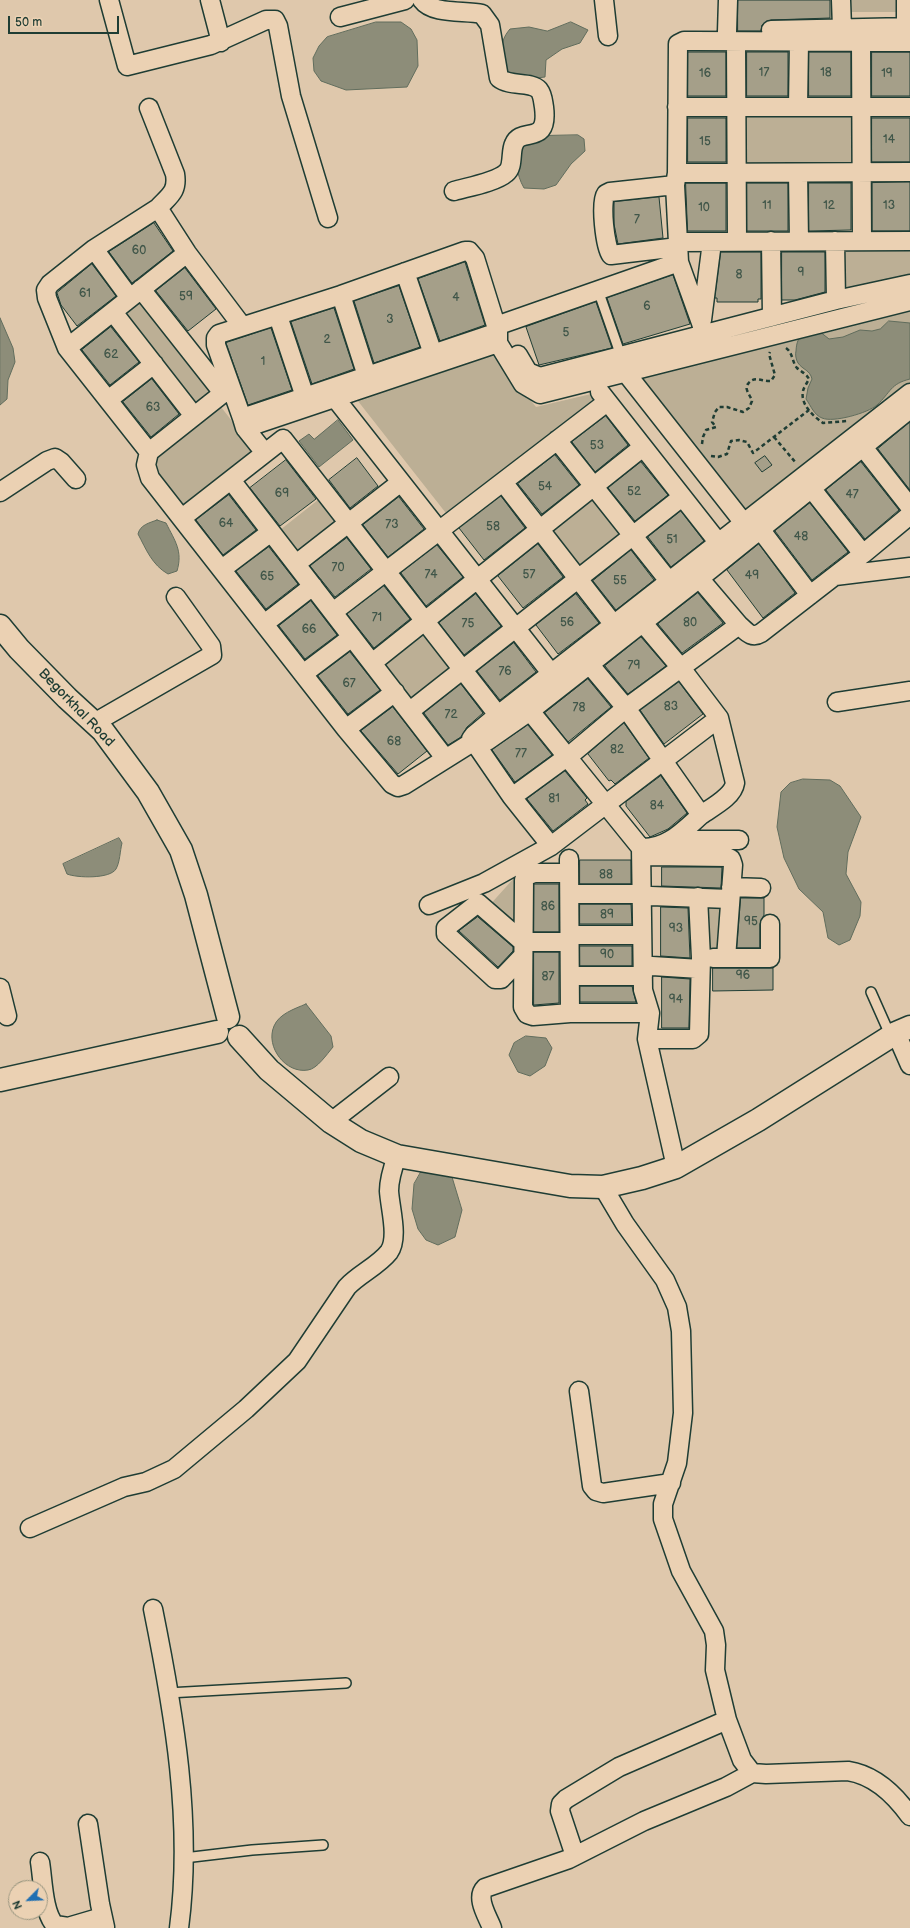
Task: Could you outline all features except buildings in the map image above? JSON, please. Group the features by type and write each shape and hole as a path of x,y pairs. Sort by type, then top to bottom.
{"street":[{"path":"109,0 127,66 221,42 266,20 275,20 278,26 291,96 328,218"},
{"path":"210,0 221,42"},
{"path":"340,17 405,0"},
{"path":"422,0 426,5 434,8 482,14 490,25 499,78 505,83 538,89 542,96 545,112 544,126 541,130 518,139 514,143 510,169 506,174 499,178 454,191"},
{"path":"604,0 608,36"},
{"path":"728,0 736,107 737,241"},
{"path":"840,0 842,28"},
{"path":"906,0 909,32"},
{"path":"710,352 678,250 676,179 677,48 681,42 842,28 909,32"},
{"path":"731,37 799,42 861,42 909,32"},
{"path":"798,107 799,42"},
{"path":"861,42 862,241"},
{"path":"677,107 910,107"},
{"path":"149,108 175,174 175,190 158,208 94,249 50,284 46,290 47,298 67,348 149,452"},
{"path":"910,172 737,173 676,179 610,192 606,194 603,202 607,248 611,255 678,250 712,242 910,241"},
{"path":"798,173 799,241"},
{"path":"158,208 187,253 242,326"},
{"path":"771,241 772,317"},
{"path":"835,241 836,300"},
{"path":"703,329 712,242"},
{"path":"94,249 227,390"},
{"path":"244,423 337,392 497,334 598,290 678,250"},
{"path":"265,453 244,423 227,390 216,344 216,338 223,332 341,295 465,251 469,251 475,258 497,334 523,384 540,394 591,382 623,364 703,329 772,317 836,300 910,284"},
{"path":"67,348 187,253"},
{"path":"405,272 433,354"},
{"path":"341,295 367,376"},
{"path":"244,423 305,397 337,392 367,376 497,334 509,340 528,372 540,377 710,352 910,301"},
{"path":"113,312 194,416"},
{"path":"278,316 305,397"},
{"path":"108,400 154,364"},
{"path":"623,364 752,529 810,595"},
{"path":"591,382 723,549"},
{"path":"227,390 149,452 146,465 150,478 346,729 392,784 398,787 404,786 445,758 474,744 487,741 530,701 560,676 723,549 752,529 910,393"},
{"path":"337,392 401,482 444,527"},
{"path":"337,392 560,676"},
{"path":"333,612 607,402"},
{"path":"808,481 863,447 910,409"},
{"path":"182,518 283,439 498,715"},
{"path":"557,440 673,588"},
{"path":"372,663 643,447"},
{"path":"863,447 910,507"},
{"path":"0,492 47,461 55,458 62,462 76,479"},
{"path":"231,480 445,758"},
{"path":"808,481 864,554"},
{"path":"296,564 401,482"},
{"path":"503,482 619,631"},
{"path":"410,711 682,497"},
{"path":"699,578 739,625 749,634 758,635 864,554 910,515"},
{"path":"222,570 270,532"},
{"path":"560,676 590,664 619,631 643,623 673,588 699,578 723,549"},
{"path":"835,576 910,567"},
{"path":"264,624 313,586"},
{"path":"94,723 212,655 212,646 176,597"},
{"path":"643,623 681,668 719,718 735,783 734,788 727,797 701,815 674,840 647,851"},
{"path":"512,798 571,754 626,708 739,625"},
{"name":"Begorkhal Road","path":"0,626 30,660 103,731 148,792 181,850 196,895 223,1024"},
{"path":"303,674 352,637"},
{"path":"590,664 626,708 701,815"},
{"path":"837,702 910,691"},
{"path":"346,729 395,692"},
{"path":"530,701 498,715 471,739 512,798 551,846"},
{"path":"530,701 647,851 647,971"},
{"path":"429,906 484,883 551,846 610,803 719,718"},
{"path":"674,840 739,840"},
{"path":"647,851 727,857 733,862 726,958"},
{"path":"570,1013 569,866 534,873 526,876 524,880 523,1007 525,1011 533,1016 648,1008"},
{"path":"570,894 698,897 761,888"},
{"path":"646,895 642,935 647,971 652,989 648,1008 647,1039 676,1167"},
{"path":"647,1039 693,1039 698,1036 700,963 698,897"},
{"path":"570,976 647,971 726,958 770,958 770,924"},
{"path":"523,949 570,938 642,935"},
{"path":"0,988 6,1016"},
{"path":"0,1080 223,1024 235,1018 241,1024 242,1032 239,1037 269,1070 343,1132 397,1156 570,1186 603,1186 642,1178 676,1167 758,1120 899,1032 910,1065"},
{"path":"331,1122 389,1077"},
{"path":"30,1528 124,1487 146,1482 174,1469 246,1409 297,1361 347,1287 354,1279 382,1259 390,1250 393,1241 389,1190 391,1174 397,1156"},
{"path":"603,1186 626,1224 665,1280 676,1307 681,1331 683,1413 681,1441 671,1483 663,1504 663,1519 681,1571 714,1631 716,1645 715,1670 728,1720 742,1760 752,1773"},
{"path":"579,1391 592,1486 596,1491 603,1493 671,1483"},
{"path":"153,1609 168,1693 182,1809 184,1858 182,1904 179,1928"},
{"path":"575,1856 560,1811 561,1804 566,1799 619,1767 728,1720"},
{"path":"492,1928 481,1898 481,1892 485,1888 536,1872 575,1856 644,1821 726,1787 752,1773 766,1774 848,1771 860,1773 874,1779 904,1808 910,1816"},
{"path":"40,1862 50,1920 55,1926 68,1927 104,1922 88,1824"}],"lane":[{"path":"598,290 623,364"},
{"path":"871,992 899,1032"},
{"path":"168,1693 346,1683"},
{"path":"184,1858 323,1845"}],"path":[{"path":"705,449 702,444 703,437 706,430 716,427 712,422 715,412 719,407 727,407 743,412 749,408 752,401 746,389 751,380 759,379 766,382 771,381 775,375 769,354 772,346"},
{"path":"783,346 790,351 798,368 808,376 809,379 803,390 803,394 809,410 823,422 839,422 853,419"},
{"path":"707,452 710,456 718,457 727,454 731,442 739,440 747,442 753,453 809,410"},
{"path":"774,437 808,481"}],"shaded area":[{"path":"841,0 903,0 903,12 842,12"},
{"path":"376,22 401,22 411,29 417,40 418,66 407,87 346,90 321,81 314,71 313,58 319,46 327,37"},
{"path":"571,22 588,30 580,43 562,49 546,60 545,77 528,79 503,71 502,44 510,29 529,27 547,31"},
{"path":"858,109 858,170 740,170 740,110"},
{"path":"578,135 584,139 585,151 571,164 556,185 544,189 524,188 519,178 517,168 517,146 532,136"},
{"path":"910,243 910,278 840,296 840,244"},
{"path":"141,293 219,393 195,412 117,312"},
{"path":"910,306 910,387 745,515 635,375"},
{"path":"0,318 13,348 15,362 8,380 7,399 0,405"},
{"path":"889,321 910,323 910,379 898,383 877,405 859,414 834,419 819,417 806,399 808,388 812,379 811,376 796,359 797,345 800,338 805,334 819,331 829,339 843,337 860,330 872,331 880,329"},
{"path":"493,352 536,407 591,394 596,401 449,517 354,396"},
{"path":"221,407 257,453 184,510 149,464"},
{"path":"338,420 353,440 319,467 299,441 309,434 314,439"},
{"path":"593,491 627,535 579,573 545,530"},
{"path":"323,496 344,523 296,561 275,534"},
{"path":"157,520 166,523 179,552 179,564 177,571 168,574 154,561 138,534 143,526"},
{"path":"425,625 459,669 411,707 376,663"},
{"path":"803,779 830,780 840,786 861,817 848,852 846,874 861,902 860,916 850,940 839,945 828,938 823,912 799,889 784,858 777,827 781,792 790,783"},
{"path":"119,838 122,843 119,860 116,869 113,872 107,875 93,877 67,874 63,864"},
{"path":"515,877 517,936 487,908"},
{"path":"697,895 724,896 724,956 696,955"},
{"path":"306,1004 331,1036 333,1047 315,1067 308,1070 300,1070 292,1068 279,1057 272,1042 272,1034 274,1026 279,1018 287,1012"},
{"path":"526,1036 546,1038 552,1048 545,1066 530,1076 518,1072 509,1055 514,1043"},
{"path":"421,1172 440,1172 452,1177 462,1210 455,1237 438,1245 426,1240 418,1229 412,1209 414,1184"}]}
